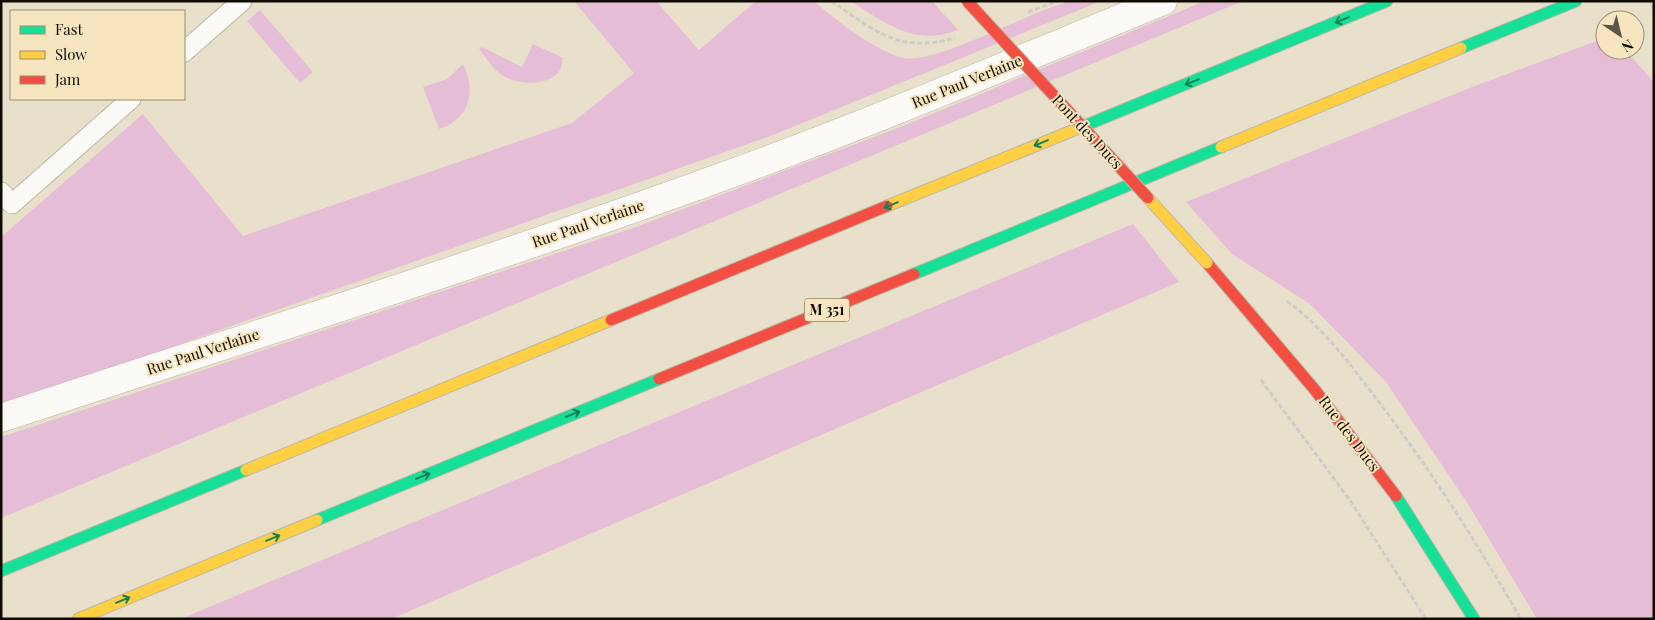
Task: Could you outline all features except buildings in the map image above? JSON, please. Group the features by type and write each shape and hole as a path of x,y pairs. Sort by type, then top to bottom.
{"main road":[{"name":"Pont des Ducs","path":"967,1 1207,263"},
{"path":"1,570 1387,1"},
{"name":"M 351","path":"78,619 1576,1"},
{"name":"Rue des Ducs","path":"1207,263 1331,409 1365,454 1413,521 1474,619"}],"street":[{"name":"Rue Paul Verlaine","path":"1,418 608,218 874,119 1163,1"}],"lane":[{"path":"185,51 242,1"},
{"path":"1,192 12,204 130,100"}],"path":[{"path":"831,1 893,40 920,43 962,36"},
{"path":"1028,12 1058,1"},
{"path":"1257,374 1349,499 1426,619"}],"shaded area":[{"path":"574,1 656,1 699,50 756,1 814,1 844,25 881,49 903,58 918,58 985,36 1054,6 1071,1 1101,1 773,135 67,384 1,404 1,237 143,114 243,236 572,123 634,73"},
{"path":"850,1 932,1 958,30 942,35 914,34 888,24"},
{"path":"1205,1 1243,1 1,518 1,437 636,227 903,126"},
{"path":"260,10 313,72 300,83 247,21"},
{"path":"1595,42 1595,60 1634,60 1654,82 1654,619 1537,619 1468,504 1386,382 1310,304 1232,254 1186,202 1472,87"},
{"path":"533,44 563,58 560,70 550,79 526,83 511,80 497,72 479,49 482,47 522,67"},
{"path":"463,64 469,84 468,103 457,119 439,129 423,87 447,79"},
{"path":"1133,224 1179,282 391,619 180,619"}],"railway":[{"path":"1652,1 1654,6"}],"traffic: fast":[{"path":"1084,126 1387,1"},
{"path":"1461,48 1576,1"},
{"path":"914,274 1221,147"},
{"path":"317,520 659,379"},
{"path":"1,571 246,470"},
{"path":"1396,496 1474,619"}],"traffic: slow":[{"path":"1221,147 1461,48"},
{"path":"887,206 1084,126"},
{"path":"1148,198 1207,263"},
{"path":"246,470 611,320"},
{"path":"78,619 317,520"}],"traffic: jam":[{"path":"967,1 1148,198"},
{"path":"611,320 887,206"},
{"path":"1207,263 1315,390 1396,496"},
{"path":"659,379 914,274"}]}
